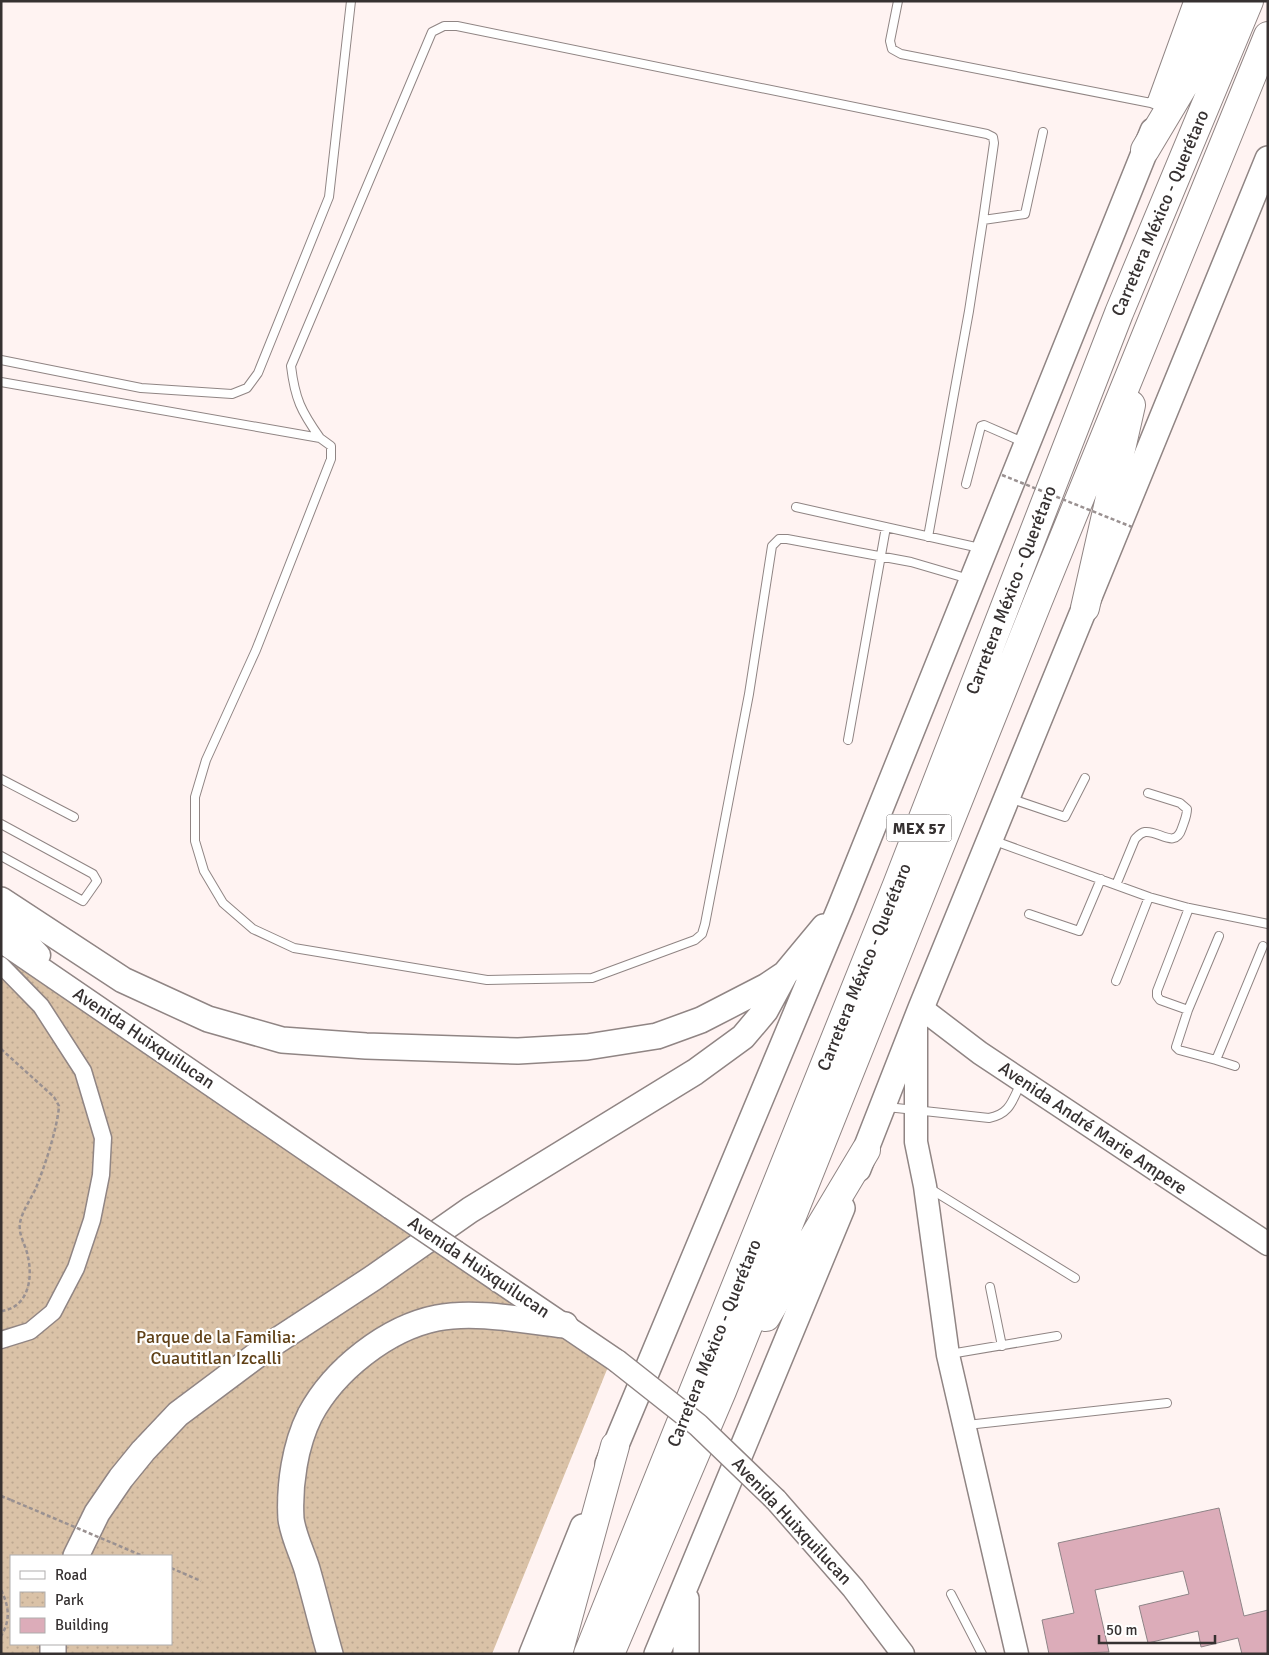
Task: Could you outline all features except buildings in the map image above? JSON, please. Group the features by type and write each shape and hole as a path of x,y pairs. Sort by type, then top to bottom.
{"highway":[{"path":"1145,150 1234,1"},
{"name":"Carretera México - Querétaro","path":"588,1654 894,894 1119,313 1249,1"},
{"name":"Carretera México - Querétaro","path":"610,1654 722,1391 1150,322 1268,36"},
{"path":"1085,608 1150,322"},
{"path":"722,1391 866,1150"},
{"path":"558,1654 615,1446"}],"main road":[{"path":"532,1654 615,1446 841,906 1028,444 1145,150 1157,106 1205,1"},
{"path":"657,1654 866,1150 919,1014 1268,159"},
{"path":"1,900 123,980 208,1020 282,1040 366,1046 518,1051 587,1047 657,1036 701,1020 767,986 785,974"},
{"path":"76,1555 97,1513 121,1478 143,1451 178,1414 269,1346 373,1278 470,1210 695,1072 743,1037 765,1012 785,974 841,906"},
{"path":"1,915 66,985"},
{"name":"Avenida Huixquilucan","path":"1,941 617,1361 698,1425 776,1500 853,1588 903,1654"},
{"path":"919,1014 916,1142 925,1186 948,1355 1018,1654"},
{"name":"Avenida André Marie Ampere","path":"919,1014 1268,1244"},
{"path":"330,1654 292,1520 292,1475 310,1415 330,1387 353,1362 381,1342 408,1328 436,1318 464,1315 565,1325"},
{"path":"686,1582 686,1654"}],"street":[{"path":"1,965 41,1006 83,1071 102,1138 101,1175 92,1220 76,1268 52,1312 30,1331 1,1340"}],"lane":[{"path":"1,360 141,388 232,394 248,388 258,373 329,197 351,1"},
{"path":"898,1 890,41 892,49 901,54 1157,106 1188,1"},
{"path":"928,537 969,311 994,136 457,26 444,26 432,32 291,366 293,385 300,410 320,438 331,446 331,459 256,650 206,760 196,797 195,841 204,871 223,903 253,929 294,948 487,980 583,978 608,974 695,940 702,934 706,924 749,694 772,546 779,539 787,539 881,556 972,580"},
{"path":"982,220 1025,214 1043,132"},
{"path":"1,382 320,438"},
{"path":"966,484 978,430 981,426 984,425 1028,444"},
{"path":"796,507 985,549"},
{"path":"848,740 886,527"},
{"path":"1007,798 1065,817 1085,778"},
{"path":"1,779 74,817"},
{"path":"1116,885 1135,839 1140,834 1146,832 1169,839 1180,835 1187,809 1180,803 1148,793"},
{"path":"1,824 93,874 97,881 83,901 1,856"},
{"path":"990,839 1149,896 1189,908 1268,924"},
{"path":"1028,914 1079,931 1101,879"},
{"path":"1116,981 1149,896"},
{"path":"1188,1010 1160,1000 1157,996 1189,908"},
{"path":"1220,936 1188,1010 1176,1047 1179,1050 1235,1066"},
{"path":"1216,1060 1263,946"},
{"path":"883,1106 989,1118 1001,1116 1008,1109 1022,1081"},
{"path":"925,1186 1075,1278"},
{"path":"990,1287 1002,1346"},
{"path":"948,1355 1058,1336"},
{"path":"965,1425 1167,1402"},
{"path":"951,1594 982,1654"}],"path":[{"path":"1002,475 1132,527"},
{"path":"1,1048 54,1097 59,1106 57,1119 36,1186 20,1222 21,1236 29,1265 28,1290 13,1309 1,1311"},
{"path":"1,1496 141,1555"},
{"path":"172,1568 201,1581"},
{"path":"1,1590 8,1603 9,1615 7,1627 1,1636"}],"green space":[{"name":"Parque de la Familia: Cuautitlan Izcalli","path":"1,931 608,1367 492,1654 1,1654"}]}
